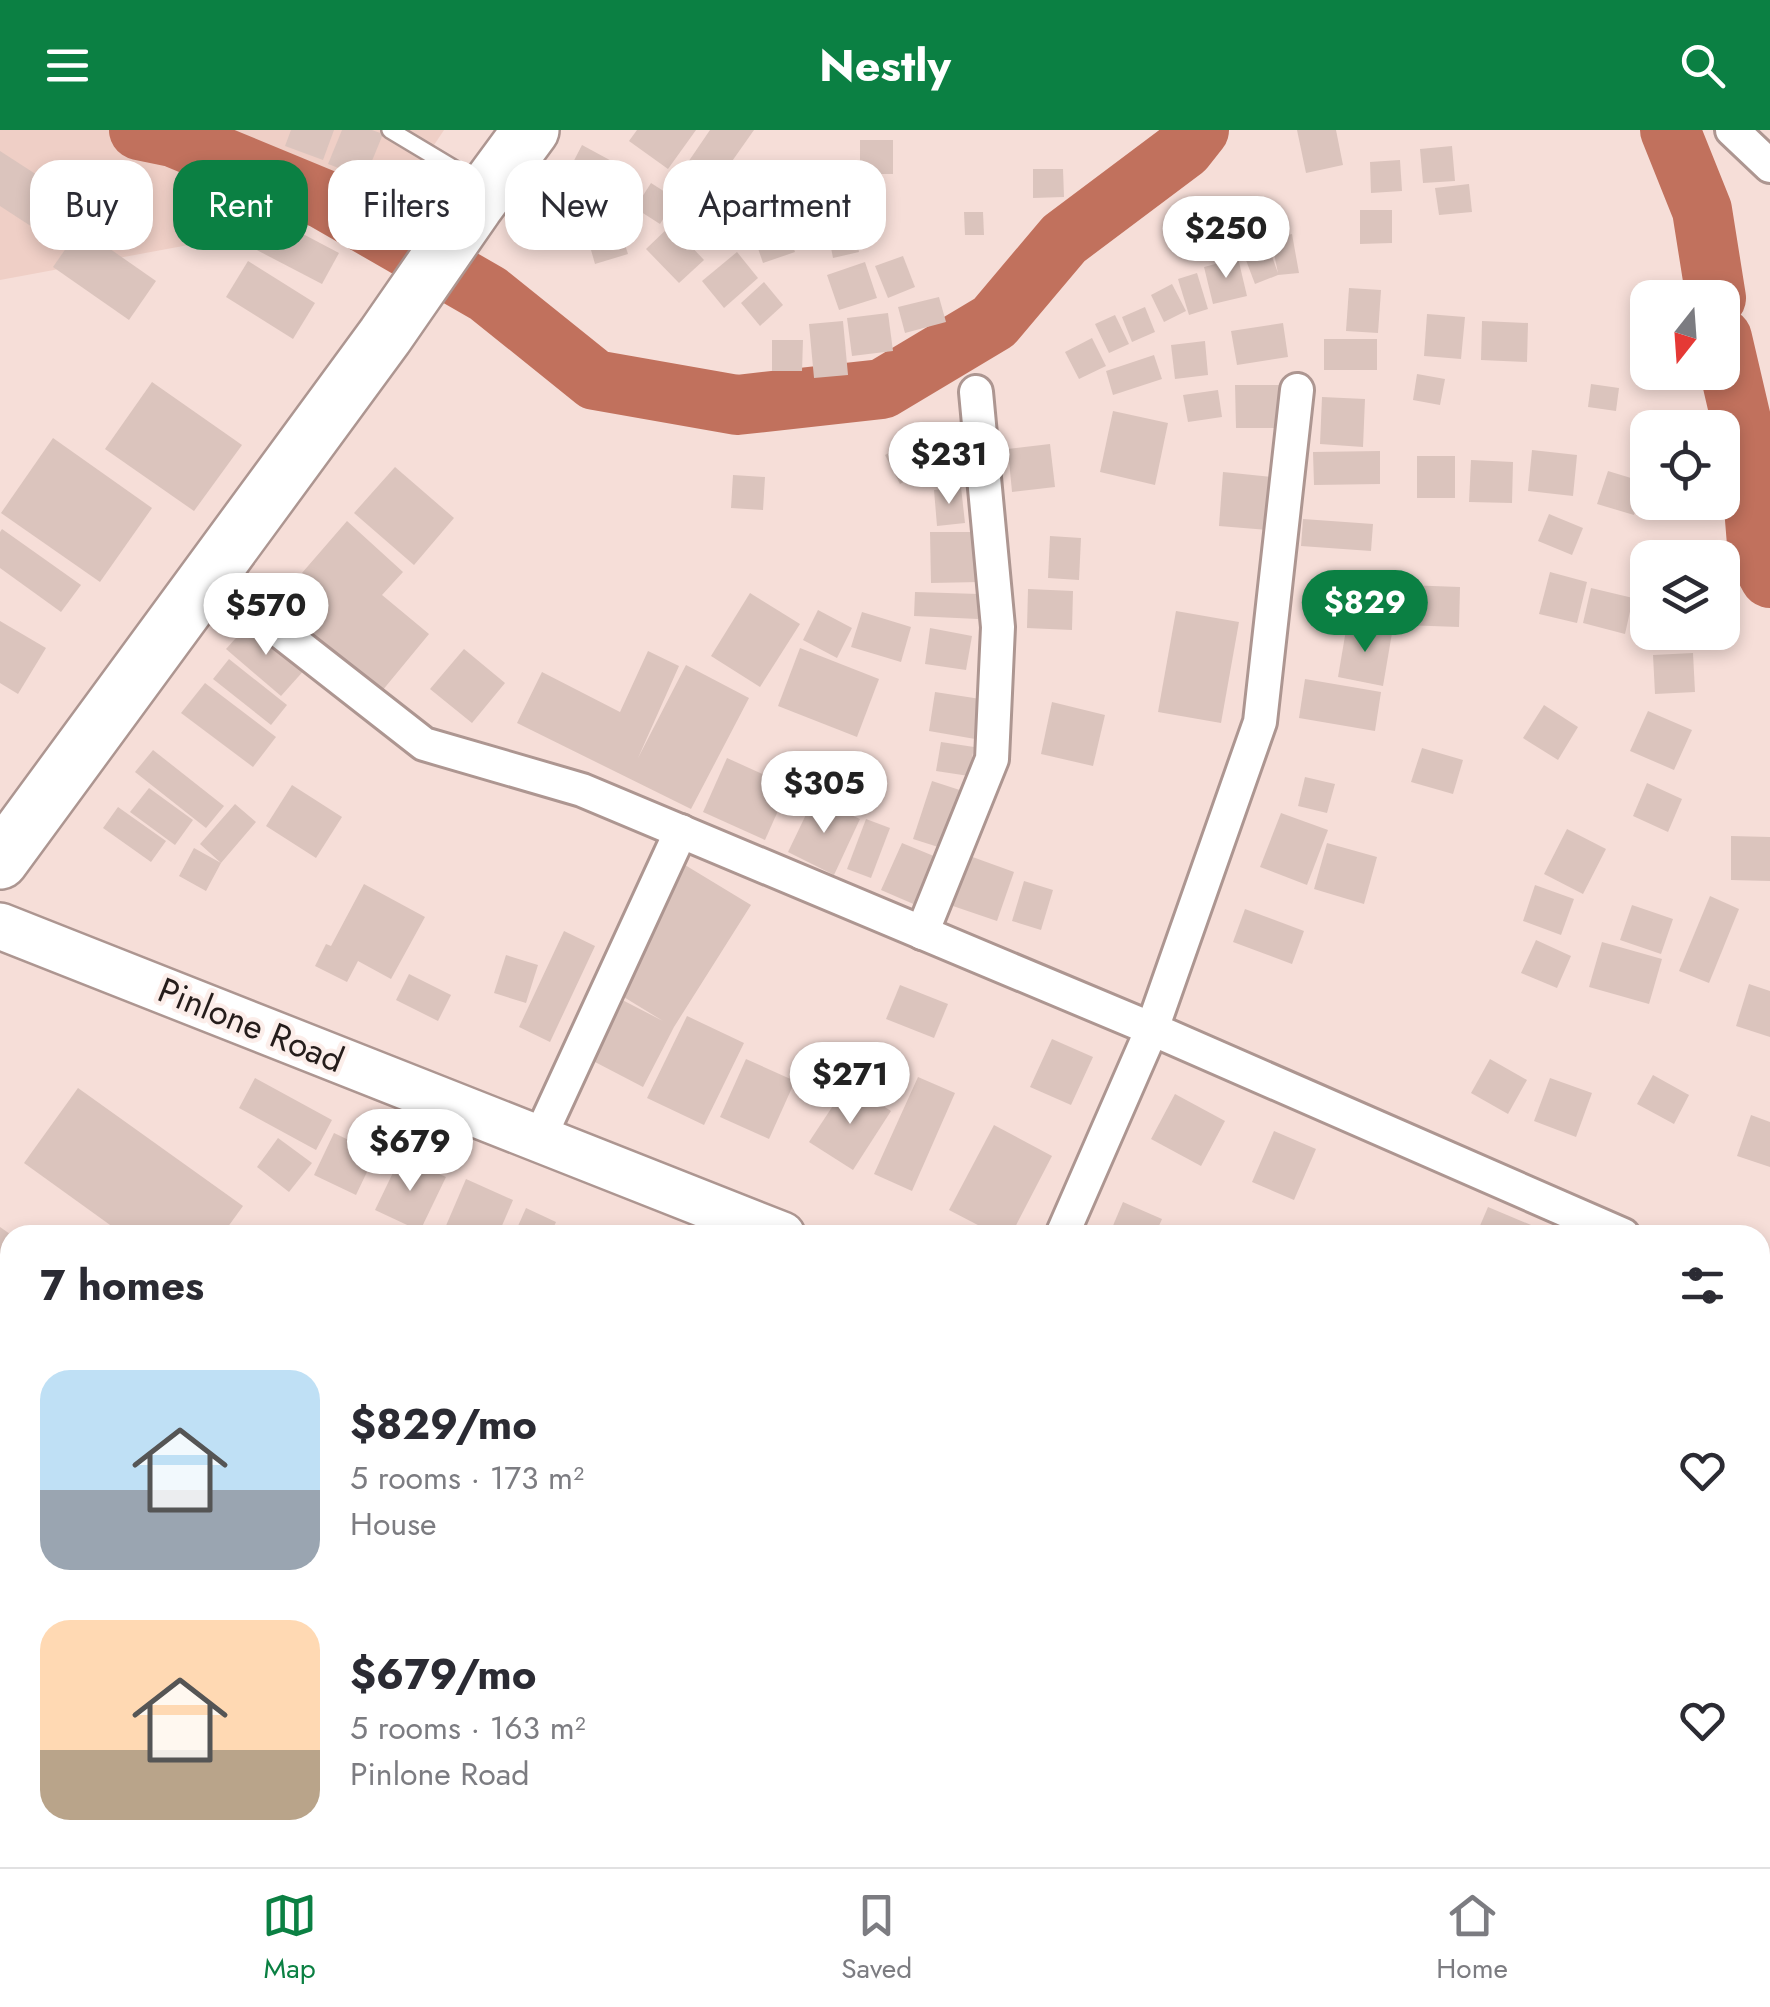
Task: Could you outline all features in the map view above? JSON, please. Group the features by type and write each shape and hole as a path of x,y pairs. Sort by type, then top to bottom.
{"highway":[{"path":"485,192 531,130"},
{"path":"0,860 444,250"}],"street":[{"path":"1732,130 1770,166"},
{"path":"1066,1225 1152,1029 1260,722 1297,390"},
{"path":"922,932 992,759 998,626 976,392"},
{"path":"208,575 424,744 582,790 1152,1029 1599,1225"},
{"path":"539,1139 681,831"},
{"name":"Pinlone Road","path":"0,926 757,1225"}],"lane":[{"path":"390,130 431,160"}],"shaded area":[{"path":"0,130 444,130 424,160 328,160 328,219 308,223 308,160 173,160 173,248 0,280"}],"building":[{"path":"291,130 334,130 323,160 285,146"},
{"path":"342,130 383,134 372,160 330,160"},
{"path":"637,130 696,130 674,160 663,160 663,165 629,141"},
{"path":"710,130 754,130 733,160 690,160"},
{"path":"1297,130 1336,130 1343,165 1306,173"},
{"path":"860,140 893,140 893,174 886,174 886,160 860,160"},
{"path":"582,145 610,160 574,160"},
{"path":"1452,146 1455,181 1423,183 1420,149"},
{"path":"0,151 30,170 30,226 0,206"},
{"path":"1400,160 1402,191 1371,193 1370,162"},
{"path":"1033,169 1063,169 1064,197 1033,198"},
{"path":"651,183 663,191 660,224 643,213 643,196"},
{"path":"1469,184 1472,212 1439,215 1435,188"},
{"path":"1360,210 1392,210 1392,243 1360,244"},
{"path":"964,212 983,212 984,235 965,235"},
{"path":"1258,218 1278,273 1271,239 1292,234 1299,273 1278,275 1255,284 1233,226"},
{"path":"663,233 663,250 695,250 704,260 679,283 646,249"},
{"path":"308,237 339,253 322,284 257,250 308,250"},
{"path":"65,250 112,250 156,281 129,320 53,267"},
{"path":"591,250 627,250 628,254 595,264"},
{"path":"759,250 794,250 795,252 763,263"},
{"path":"831,250 859,250 859,252 833,258"},
{"path":"737,252 758,278 724,308 702,281"},
{"path":"903,256 915,287 888,298 875,266"},
{"path":"1238,258 1247,296 1213,304 1204,267"},
{"path":"248,261 315,303 293,339 226,297"},
{"path":"865,262 877,298 839,310 827,275"},
{"path":"1197,273 1208,309 1189,315 1178,279"},
{"path":"764,282 783,305 760,326 741,303"},
{"path":"1172,284 1186,311 1164,322 1151,295"},
{"path":"1349,288 1381,290 1378,333 1346,331"},
{"path":"939,297 946,322 905,333 898,307"},
{"path":"1145,307 1155,332 1132,342 1122,317"},
{"path":"888,313 893,351 852,356 847,318"},
{"path":"1427,314 1465,317 1461,359 1424,356"},
{"path":"1115,315 1129,344 1109,353 1095,324"},
{"path":"843,321 848,375 814,378 809,324"},
{"path":"1482,321 1528,323 1527,362 1481,360"},
{"path":"1283,323 1288,357 1237,365 1231,331"},
{"path":"1092,338 1106,366 1079,379 1065,352"},
{"path":"1324,339 1377,339 1377,370 1324,370"},
{"path":"772,340 803,340 802,371 772,371"},
{"path":"1205,341 1208,375 1175,379 1171,345"},
{"path":"1154,355 1162,379 1113,395 1106,371"},
{"path":"1417,374 1445,379 1440,405 1413,400"},
{"path":"152,382 242,445 194,511 105,449"},
{"path":"1591,384 1619,388 1616,411 1588,407"},
{"path":"1235,385 1284,385 1285,428 1236,428"},
{"path":"1218,390 1222,417 1188,422 1183,395"},
{"path":"1322,397 1365,399 1363,447 1320,444"},
{"path":"1113,411 1168,423 1155,485 1100,472"},
{"path":"947,423 960,452 921,470 908,441"},
{"path":"53,438 152,508 100,582 1,513"},
{"path":"1050,444 1055,487 1012,492 1008,449"},
{"path":"903,446 917,475 900,484 885,455"},
{"path":"1532,450 1577,455 1573,496 1528,491"},
{"path":"1380,451 1380,484 1314,485 1313,452"},
{"path":"1417,456 1455,456 1455,498 1417,498"},
{"path":"1471,460 1513,462 1512,503 1469,502"},
{"path":"395,467 454,518 414,565 354,513"},
{"path":"1608,471 1630,478 1630,514 1597,504"},
{"path":"1223,472 1273,477 1268,530 1219,526"},
{"path":"733,475 765,477 763,510 731,508"},
{"path":"961,487 965,523 937,526 934,490"},
{"path":"1549,514 1583,528 1572,555 1538,541"},
{"path":"1303,519 1373,524 1371,551 1301,546"},
{"path":"347,521 403,572 382,595 429,634 382,691 276,603"},
{"path":"2,529 81,585 61,612 0,568"},
{"path":"930,532 980,532 980,582 931,583"},
{"path":"1050,536 1081,538 1079,580 1048,578"},
{"path":"1550,572 1587,582 1577,623 1539,614"},
{"path":"1405,585 1460,587 1459,627 1403,625"},
{"path":"1591,588 1630,597 1625,634 1583,623"},
{"path":"1028,589 1073,591 1072,630 1027,628"},
{"path":"915,592 979,594 978,619 914,616"},
{"path":"750,593 800,624 760,687 711,656"},
{"path":"818,610 852,628 837,658 803,640"},
{"path":"1176,611 1239,622 1221,723 1158,712"},
{"path":"862,612 911,627 901,662 851,647"},
{"path":"252,620 307,667 281,696 226,649"},
{"path":"0,621 46,648 18,694 0,683"},
{"path":"1347,624 1392,633 1383,686 1338,677"},
{"path":"930,628 972,636 966,670 925,664"},
{"path":"800,648 879,679 857,737 778,706"},
{"path":"464,649 505,683 472,723 430,689"},
{"path":"648,651 679,666 638,758 686,665 749,698 691,809 517,723 542,672 620,712"},
{"path":"1693,653 1695,692 1655,694 1653,655"},
{"path":"229,659 287,705 271,725 213,679"},
{"path":"1305,679 1381,692 1375,731 1299,718"},
{"path":"205,683 276,737 253,767 181,713"},
{"path":"935,692 987,700 981,740 929,731"},
{"path":"1052,702 1105,715 1093,766 1041,754"},
{"path":"1544,705 1578,727 1558,760 1523,738"},
{"path":"1648,711 1692,730 1674,770 1630,751"},
{"path":"941,742 974,747 969,776 936,771"},
{"path":"1422,748 1463,760 1453,794 1411,782"},
{"path":"153,750 224,806 206,828 135,772"},
{"path":"727,758 789,786 765,840 703,812"},
{"path":"1305,777 1335,784 1327,813 1298,806"},
{"path":"932,781 972,794 954,852 913,839"},
{"path":"1647,783 1682,799 1668,832 1633,816"},
{"path":"292,785 342,817 316,858 266,826"},
{"path":"149,788 193,820 175,845 130,812"},
{"path":"814,798 860,819 834,875 788,852"},
{"path":"235,804 256,822 221,863 200,844"},
{"path":"118,807 166,841 151,862 103,828"},
{"path":"1281,813 1328,830 1307,885 1260,867"},
{"path":"866,819 890,828 871,878 847,869"},
{"path":"1567,829 1606,849 1583,894 1544,874"},
{"path":"1731,836 1770,837 1770,881 1731,880"},
{"path":"902,843 946,861 925,909 881,890"},
{"path":"1327,843 1377,857 1364,904 1314,889"},
{"path":"194,848 221,863 206,891 179,876"},
{"path":"967,855 1014,872 997,921 950,905"},
{"path":"685,865 751,905 674,1027 643,1087 572,1050 603,990 663,1021 609,988"},
{"path":"1024,881 1053,890 1041,930 1012,921"},
{"path":"364,884 425,917 391,979 358,961 347,982 315,966 326,944 331,946"},
{"path":"1535,885 1574,899 1561,935 1523,921"},
{"path":"1710,896 1739,909 1709,983 1679,971"},
{"path":"1632,905 1673,919 1661,954 1620,940"},
{"path":"1245,909 1304,931 1292,964 1233,942"},
{"path":"564,931 595,946 550,1042 519,1027"},
{"path":"1536,940 1571,956 1557,988 1521,973"},
{"path":"1602,942 1662,959 1649,1004 1589,987"},
{"path":"506,955 538,965 526,1003 494,993"},
{"path":"409,974 451,995 438,1021 396,1000"},
{"path":"1749,984 1770,991 1770,1037 1736,1026"},
{"path":"900,985 948,1004 934,1038 886,1019"},
{"path":"687,1016 744,1043 704,1125 647,1098"},
{"path":"1052,1039 1093,1057 1071,1105 1030,1087"},
{"path":"746,1059 795,1081 769,1139 720,1117"},
{"path":"1490,1059 1527,1080 1508,1114 1471,1093"},
{"path":"1653,1075 1689,1095 1674,1124 1637,1104"},
{"path":"918,1077 955,1093 912,1191 874,1174"},
{"path":"255,1078 332,1120 316,1150 239,1108"},
{"path":"1550,1078 1592,1093 1576,1137 1534,1121"},
{"path":"848,1083 891,1111 853,1170 809,1142"},
{"path":"78,1088 243,1206 229,1225 110,1225 24,1163"},
{"path":"1175,1094 1225,1121 1201,1166 1151,1139"},
{"path":"1751,1115 1770,1122 1770,1167 1737,1156"},
{"path":"994,1125 1052,1156 1016,1225 978,1225 949,1210"},
{"path":"1274,1131 1316,1149 1294,1200 1252,1182"},
{"path":"334,1133 376,1153 356,1195 314,1175"},
{"path":"278,1138 312,1163 289,1192 257,1167"},
{"path":"401,1156 446,1177 423,1225 407,1225 375,1210"},
{"path":"466,1179 513,1200 502,1225 446,1225"},
{"path":"1123,1202 1162,1219 1159,1225 1113,1225"},
{"path":"1488,1207 1531,1225 1480,1225"},
{"path":"526,1208 556,1222 555,1225 518,1225"}],"waterway":[{"path":"139,130 173,137 323,199 488,294 595,380 737,405 882,389 994,322 1064,239 1184,149 1199,130"},
{"path":"1670,130 1702,210 1713,280"},
{"path":"1734,390 1750,458 1758,556 1770,578"}]}
